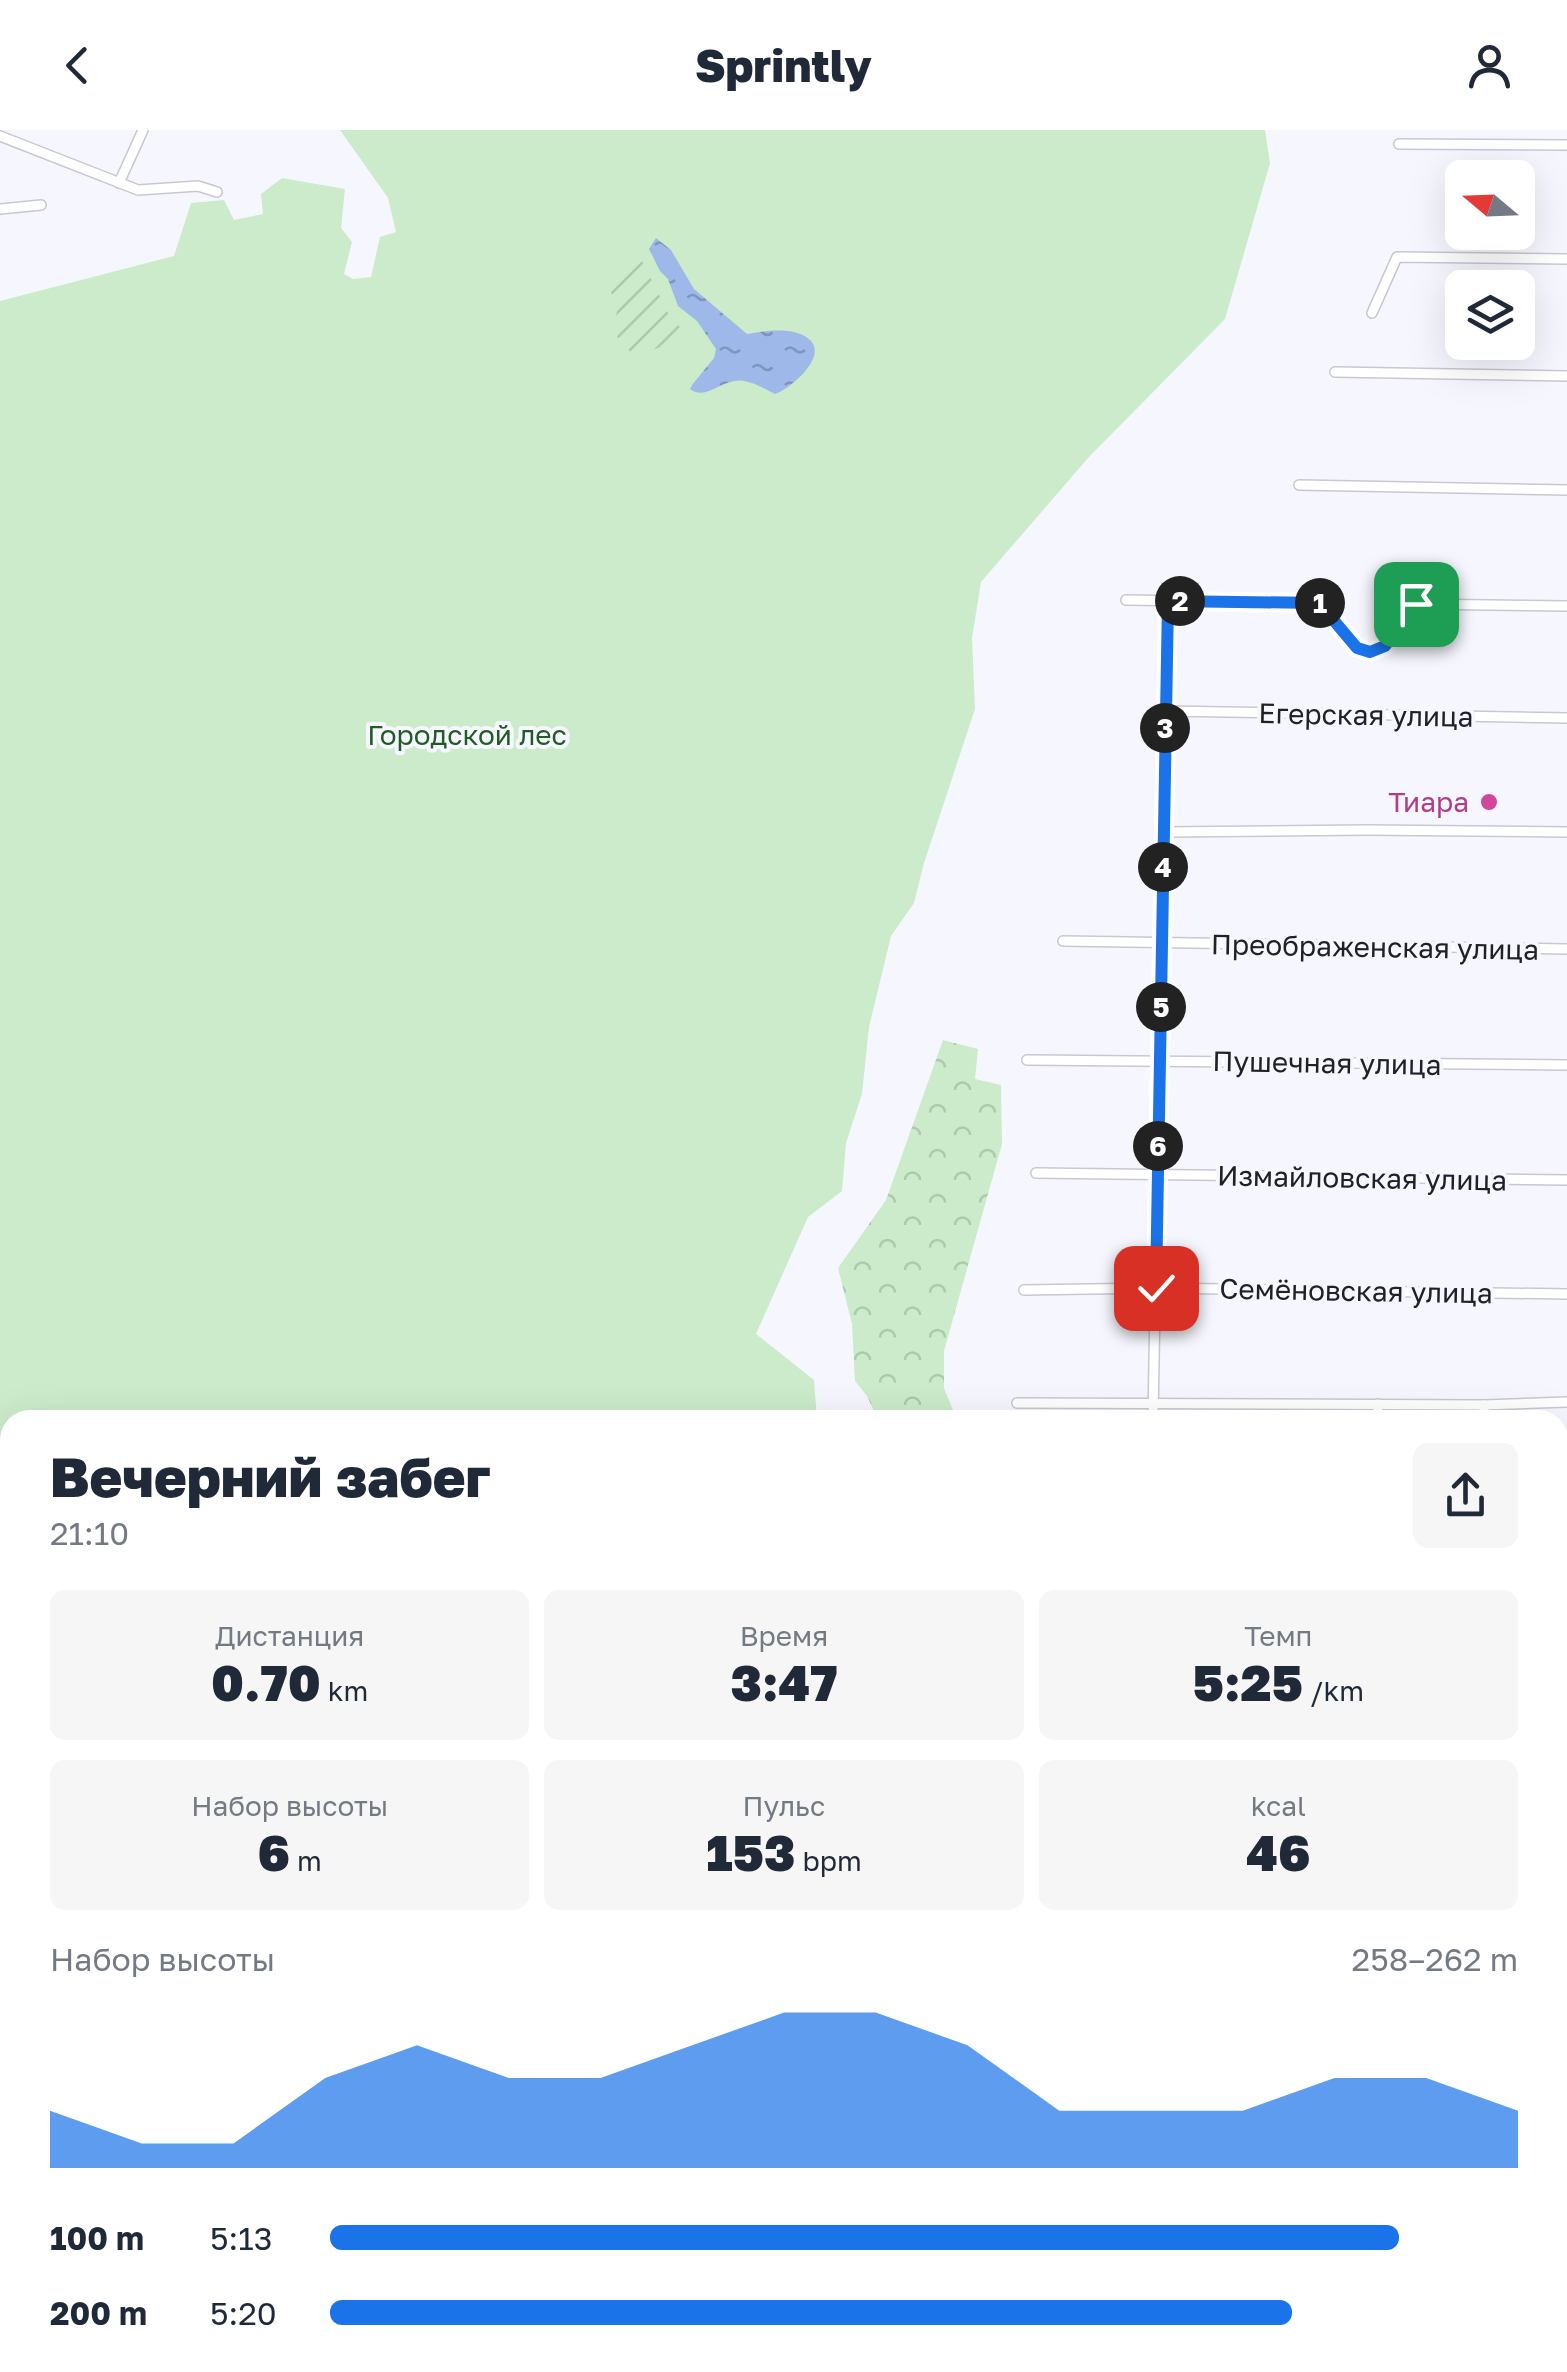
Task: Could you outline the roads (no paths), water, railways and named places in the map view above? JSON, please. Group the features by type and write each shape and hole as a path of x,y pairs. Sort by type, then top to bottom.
{"street":[{"path":"14,142 19,130"},
{"path":"118,182 143,130"},
{"path":"0,136 138,190 198,186 217,192"},
{"path":"1400,144 1567,145"},
{"path":"0,209 41,205"},
{"path":"1372,313 1398,257 1567,260"},
{"path":"1335,372 1567,376"},
{"path":"1299,485 1567,490"},
{"path":"1126,600 1319,603 1357,648 1370,652 1385,646 1416,604 1567,606"},
{"path":"1154,1410 1168,601"},
{"name":"Егерская улица","path":"1166,712 1567,718"},
{"path":"1164,832 1567,832"},
{"name":"Преображенская улица","path":"1063,941 1567,949"},
{"name":"Пушечная улица","path":"1027,1060 1567,1065"},
{"name":"Измайловская улица","path":"1036,1173 1567,1180"},
{"name":"Семёновская улица","path":"1024,1290 1567,1294"},
{"path":"1017,1403 1567,1402"},
{"path":"1378,1404 1378,1410"},
{"path":"1484,1405 1484,1410"}],"water":[{"path":"656,238 671,250 694,289 747,334 788,331 810,340 814,355 805,372 775,394 744,381 729,382 703,393 690,389 714,358 716,349 697,321 678,306 668,279 649,249"}],"place":[{"name":"Тиара","path":"1489,802"}],"park label":[{"name":"Городской лес","path":"467,735"}]}
